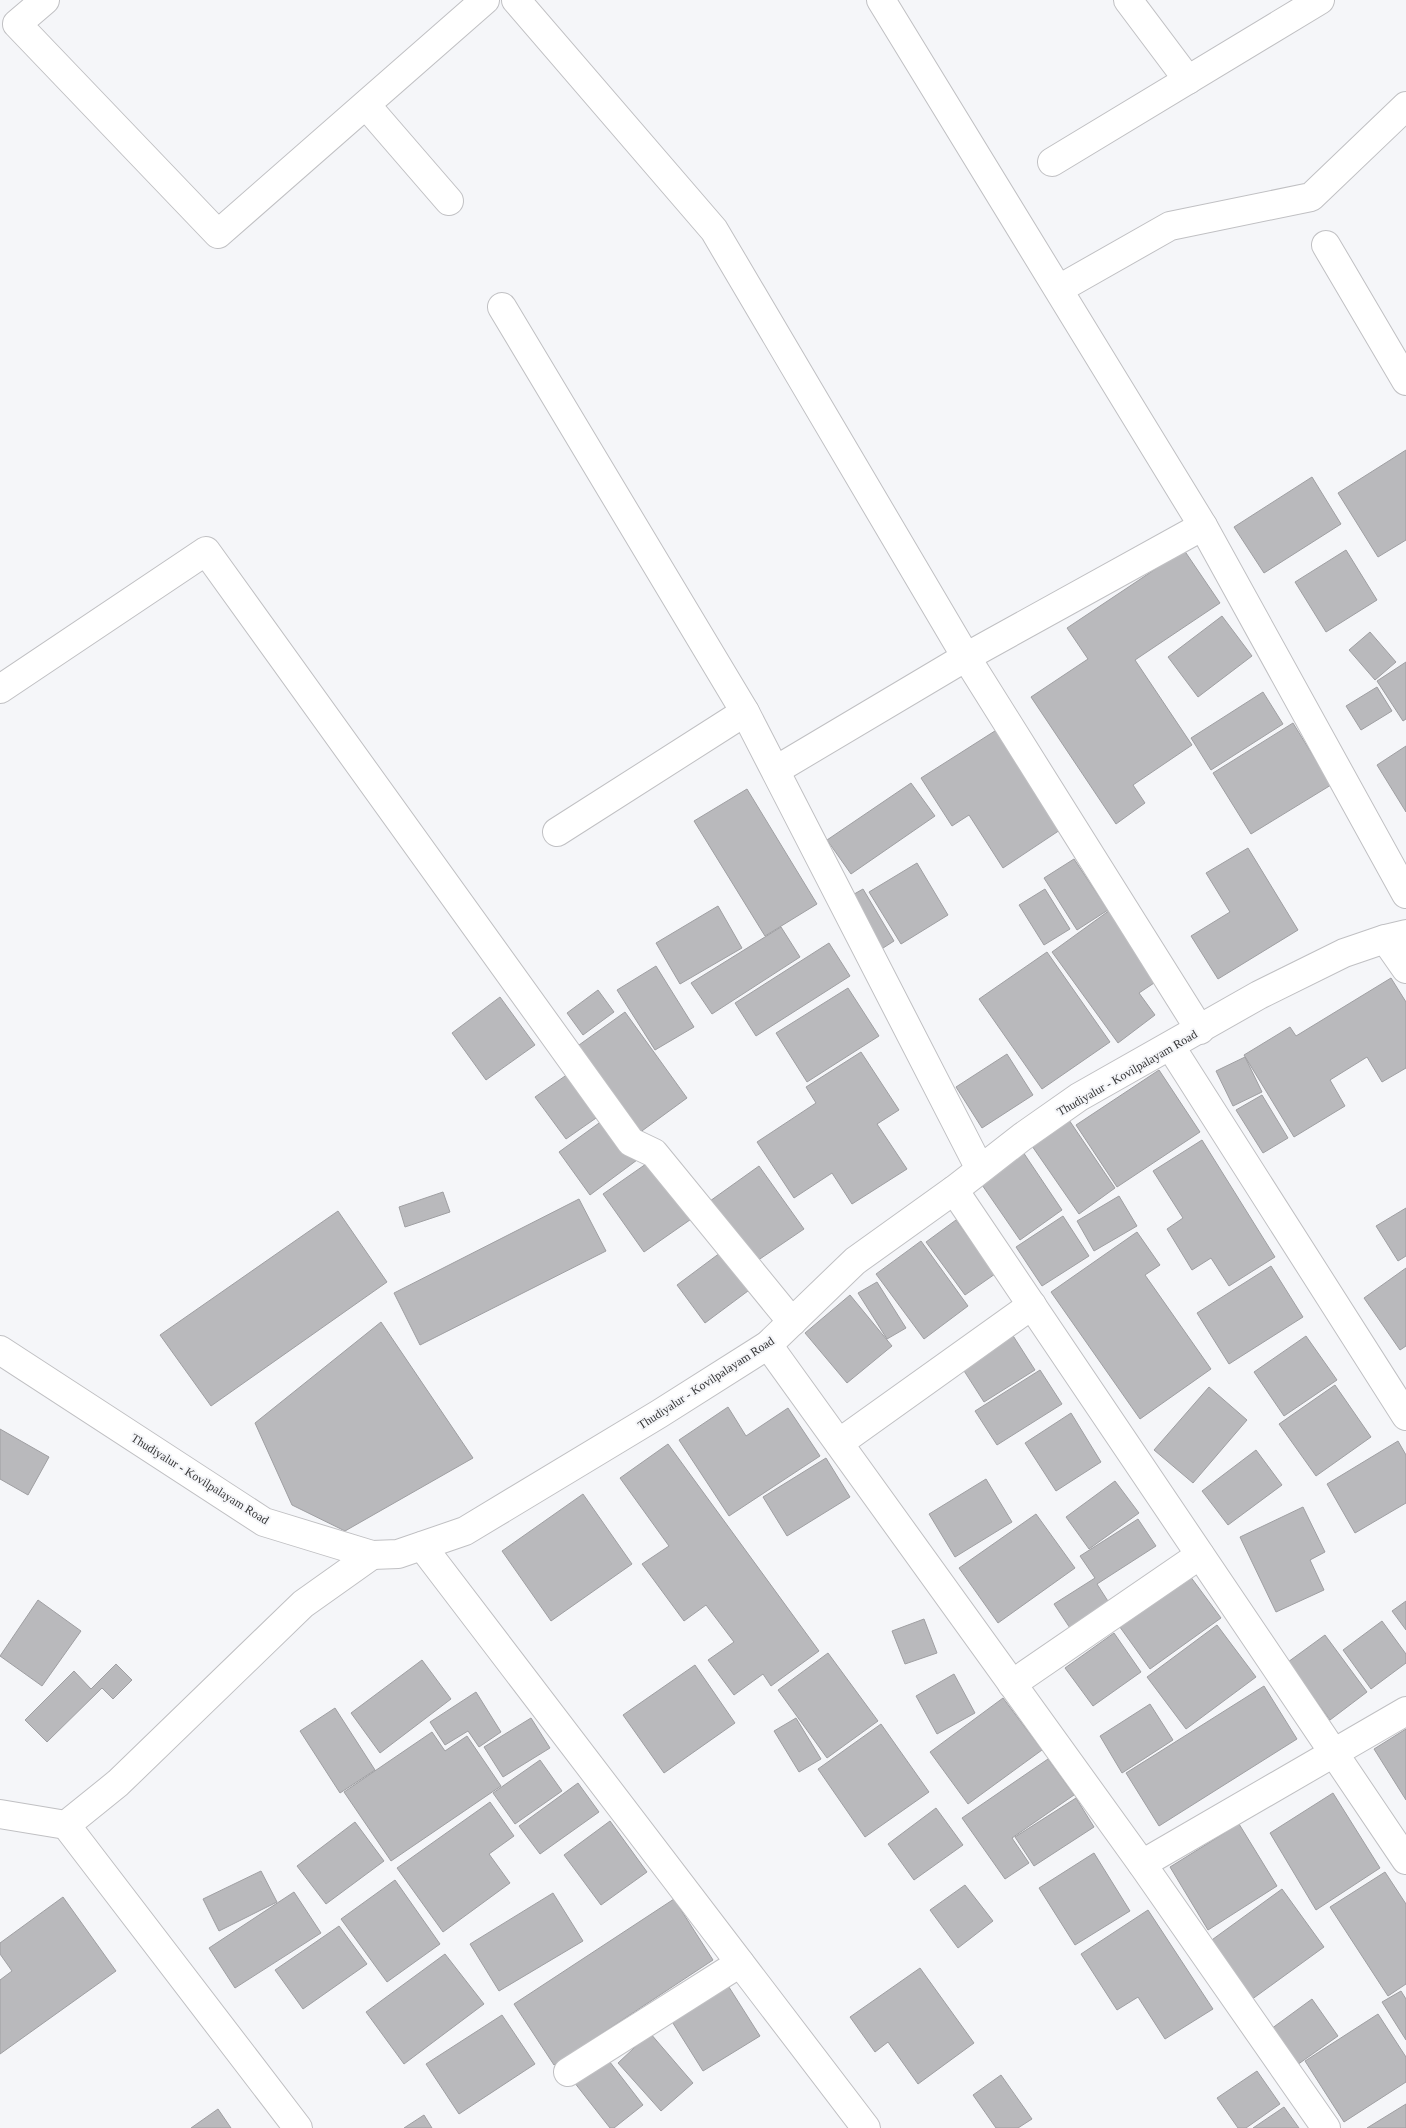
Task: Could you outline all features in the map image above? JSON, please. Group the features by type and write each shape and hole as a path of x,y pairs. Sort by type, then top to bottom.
{"street":[{"path":"44,0 18,24 218,234 485,0"},
{"path":"516,0 714,230 966,657 1200,1030"},
{"path":"881,0 1203,526 1406,894"},
{"path":"1128,0 1188,80"},
{"path":"1052,162 1320,0"},
{"path":"366,105 449,201"},
{"path":"1059,289 1170,226 1311,197 1406,106"},
{"path":"1326,245 1406,381"},
{"path":"502,307 745,712 980,1169"},
{"path":"776,770 966,657 1203,526"},
{"path":"0,689 206,551 631,1142 654,1153 792,1322"},
{"path":"557,832 745,712"},
{"path":"1396,936 1406,970"},
{"name":"Thudiyalur - Kovilpalayam Road","path":"0,1350 264,1522 372,1555 398,1554 465,1531 659,1414 768,1345 855,1261 1079,1097 1260,996 1344,953 1396,936"},
{"path":"1171,1047 1406,1416"},
{"path":"954,1190 1406,1860"},
{"path":"840,1443 1032,1305"},
{"path":"768,1345 1142,1864 1326,2128"},
{"path":"422,1546 866,2128"},
{"path":"66,1825 118,1783 303,1604 372,1555"},
{"path":"1012,1684 1200,1555"},
{"path":"1142,1864 1406,1711"},
{"path":"0,1814 66,1825 298,2128"},
{"path":"568,2072 740,1963"}],"building":[{"path":"1406,450 1406,540 1378,557 1338,493"},
{"path":"1312,477 1341,524 1264,573 1234,527"},
{"path":"1184,550 1220,603 1135,660 1192,745 1133,785 1145,803 1116,824 1031,697 1088,659 1067,628"},
{"path":"1346,550 1377,600 1326,632 1295,582"},
{"path":"1222,616 1252,656 1198,697 1168,657"},
{"path":"1370,632 1396,662 1375,680 1349,650"},
{"path":"1406,662 1406,719 1403,721 1377,681"},
{"path":"1377,687 1392,711 1361,730 1346,706"},
{"path":"1263,692 1283,724 1211,770 1191,738"},
{"path":"1293,723 1331,785 1251,834 1213,773"},
{"path":"998,729 1063,828 1003,868 969,815 952,826 921,778"},
{"path":"1406,746 1406,812 1377,765"},
{"path":"911,783 935,816 851,874 827,840"},
{"path":"747,789 817,904 765,936 694,821"},
{"path":"1248,848 1298,930 1218,979 1191,936 1230,912 1206,873"},
{"path":"1074,859 1108,910 1077,930 1044,878"},
{"path":"917,863 948,915 901,944 869,892"},
{"path":"863,889 894,941 880,950 849,897"},
{"path":"1045,889 1070,929 1044,945 1019,905"},
{"path":"718,906 742,948 680,984 656,943"},
{"path":"1110,910 1160,979 1139,993 1155,1015 1118,1043 1052,952"},
{"path":"781,927 800,957 712,1014 691,983"},
{"path":"829,943 850,976 756,1036 735,1003"},
{"path":"1047,952 1110,1042 1042,1089 979,999"},
{"path":"656,966 694,1027 655,1050 617,990"},
{"path":"1391,978 1406,1002 1406,1068 1382,1082 1367,1057 1330,1080 1345,1106 1294,1137 1244,1055 1290,1027 1296,1036"},
{"path":"848,988 879,1036 807,1082 776,1033"},
{"path":"598,990 614,1012 583,1035 567,1013"},
{"path":"500,997 535,1045 486,1080 452,1033"},
{"path":"625,1012 687,1098 635,1136 572,1050"},
{"path":"861,1052 899,1110 877,1124 907,1169 852,1204 832,1173 794,1198 757,1142 816,1103 806,1087"},
{"path":"1007,1054 1033,1095 982,1128 956,1087"},
{"path":"1245,1057 1262,1092 1233,1106 1216,1071"},
{"path":"1159,1070 1200,1132 1117,1187 1076,1125"},
{"path":"568,1074 599,1116 566,1139 535,1097"},
{"path":"1262,1095 1288,1138 1263,1153 1236,1110"},
{"path":"606,1118 637,1160 590,1195 559,1152"},
{"path":"1069,1120 1115,1188 1079,1214 1032,1146"},
{"path":"1202,1140 1275,1257 1229,1286 1211,1258 1192,1270 1167,1229 1183,1218 1153,1171"},
{"path":"1023,1152 1062,1210 1020,1240 980,1182"},
{"path":"656,1157 697,1215 644,1252 603,1194"},
{"path":"759,1166 804,1229 754,1263 710,1201"},
{"path":"443,1192 450,1212 405,1227 399,1207"},
{"path":"1119,1196 1137,1226 1094,1251 1077,1221"},
{"path":"579,1199 606,1251 420,1345 394,1293"},
{"path":"1406,1208 1406,1256 1398,1261 1376,1226"},
{"path":"338,1211 387,1282 211,1406 160,1335"},
{"path":"1063,1216 1089,1256 1042,1286 1016,1247"},
{"path":"956,1220 995,1274 965,1295 926,1242"},
{"path":"1137,1232 1160,1265 1145,1275 1211,1369 1140,1419 1051,1292"},
{"path":"921,1241 968,1306 924,1339 876,1274"},
{"path":"728,1247 756,1285 705,1323 677,1285"},
{"path":"1271,1266 1303,1317 1229,1364 1197,1313"},
{"path":"1406,1268 1406,1346 1400,1350 1364,1298"},
{"path":"877,1282 906,1328 887,1339 858,1293"},
{"path":"850,1295 892,1346 847,1383 805,1333"},
{"path":"381,1322 473,1458 345,1531 292,1505 255,1423"},
{"path":"1010,1331 1035,1370 984,1402 959,1363"},
{"path":"1306,1336 1337,1380 1284,1416 1254,1372"},
{"path":"1040,1370 1062,1404 997,1445 975,1411"},
{"path":"1335,1385 1371,1437 1316,1476 1279,1424"},
{"path":"1209,1387 1247,1420 1193,1483 1154,1450"},
{"path":"728,1407 746,1436 788,1408 820,1456 729,1516 679,1440"},
{"path":"1071,1413 1101,1462 1056,1491 1025,1443"},
{"path":"0,1429 49,1457 28,1495 0,1479"},
{"path":"1398,1441 1406,1455 1406,1503 1355,1533 1327,1484"},
{"path":"668,1444 819,1651 771,1686 763,1674 734,1695 708,1660 734,1642 706,1605 684,1621 642,1564 669,1546 620,1478"},
{"path":"1256,1450 1282,1485 1228,1525 1202,1491"},
{"path":"826,1458 850,1497 787,1536 763,1497"},
{"path":"986,1479 1012,1522 955,1557 929,1514"},
{"path":"1115,1481 1139,1513 1089,1549 1066,1517"},
{"path":"583,1494 632,1564 551,1621 502,1551"},
{"path":"1303,1507 1325,1552 1310,1560 1324,1590 1276,1612 1240,1537"},
{"path":"1036,1514 1075,1568 998,1623 959,1568"},
{"path":"1138,1519 1156,1546 1097,1584 1113,1609 1074,1634 1054,1604 1095,1578 1080,1556"},
{"path":"1187,1572 1221,1618 1150,1669 1117,1623"},
{"path":"38,1600 81,1631 42,1686 0,1656"},
{"path":"1406,1601 1406,1630 1392,1611"},
{"path":"924,1619 937,1653 905,1664 892,1631"},
{"path":"1382,1621 1406,1654 1406,1663 1371,1689 1343,1650"},
{"path":"1217,1625 1256,1677 1186,1729 1147,1677"},
{"path":"1114,1633 1141,1672 1093,1706 1065,1668"},
{"path":"1325,1635 1367,1692 1330,1720 1288,1662"},
{"path":"828,1653 878,1721 827,1758 778,1690"},
{"path":"422,1660 451,1699 380,1753 351,1713"},
{"path":"116,1664 132,1680 113,1699 102,1688 47,1742 25,1720 74,1671 91,1689"},
{"path":"695,1665 735,1723 664,1773 623,1715"},
{"path":"954,1674 975,1713 937,1734 916,1696"},
{"path":"1264,1686 1297,1739 1159,1826 1126,1773"},
{"path":"476,1692 501,1732 479,1747 468,1731 445,1745 430,1722"},
{"path":"1003,1698 1042,1750 968,1804 930,1752"},
{"path":"1150,1704 1173,1740 1122,1773 1100,1736"},
{"path":"335,1708 375,1770 340,1793 300,1731"},
{"path":"531,1718 550,1748 503,1777 484,1747"},
{"path":"796,1718 821,1759 799,1772 774,1731"},
{"path":"881,1724 929,1792 865,1837 818,1769"},
{"path":"1406,1729 1406,1800 1374,1749"},
{"path":"432,1732 445,1751 467,1736 501,1786 391,1861 344,1792"},
{"path":"1048,1759 1074,1795 1012,1838 1029,1863 1005,1879 962,1818"},
{"path":"540,1760 562,1791 515,1824 493,1793"},
{"path":"578,1783 599,1812 540,1854 519,1826"},
{"path":"1333,1793 1380,1868 1316,1910 1270,1833"},
{"path":"1076,1798 1094,1827 1034,1866 1015,1837"},
{"path":"490,1802 514,1836 489,1854 510,1883 443,1932 397,1868"},
{"path":"936,1808 963,1845 914,1880 888,1844"},
{"path":"610,1821 647,1872 601,1905 564,1855"},
{"path":"355,1822 384,1861 326,1904 297,1866"},
{"path":"1239,1824 1277,1886 1208,1930 1170,1867"},
{"path":"1094,1853 1130,1911 1075,1945 1039,1888"},
{"path":"261,1871 277,1902 219,1931 203,1899"},
{"path":"1385,1872 1406,1904 1406,1984 1388,1996 1330,1907"},
{"path":"395,1880 440,1944 387,1982 341,1919"},
{"path":"965,1885 993,1921 958,1948 930,1910"},
{"path":"1282,1889 1324,1947 1251,2000 1209,1942"},
{"path":"294,1892 321,1933 235,1988 209,1948"},
{"path":"553,1893 583,1941 499,1991 470,1944"},
{"path":"63,1897 116,1971 0,2054 0,1980 12,1971 0,1954 0,1943"},
{"path":"674,1899 713,1960 554,2065 514,2004"},
{"path":"1148,1910 1213,2009 1165,2039 1138,1997 1117,2010 1081,1954"},
{"path":"339,1926 367,1964 303,2009 275,1970"},
{"path":"445,1954 484,2004 404,2064 366,2012"},
{"path":"920,1968 974,2043 918,2084 888,2042 875,2052 850,2017"},
{"path":"727,1984 760,2036 703,2071 671,2020"},
{"path":"1401,1991 1406,1999 1406,2040 1382,2002"},
{"path":"1312,1999 1338,2036 1297,2065 1271,2029"},
{"path":"1378,2014 1406,2057 1406,2082 1344,2122 1305,2061"},
{"path":"502,2015 535,2064 459,2114 426,2064"},
{"path":"650,2033 693,2083 661,2111 618,2063"},
{"path":"606,2057 643,2105 614,2128 610,2128 574,2082"},
{"path":"1257,2071 1280,2104 1246,2128 1238,2128 1217,2098"},
{"path":"1001,2075 1032,2119 1018,2128 996,2128 973,2095"},
{"path":"1406,2104 1406,2128 1367,2128"},
{"path":"1284,2107 1299,2128 1253,2128"},
{"path":"218,2109 231,2128 191,2128"},
{"path":"424,2115 432,2128 404,2128"}]}
